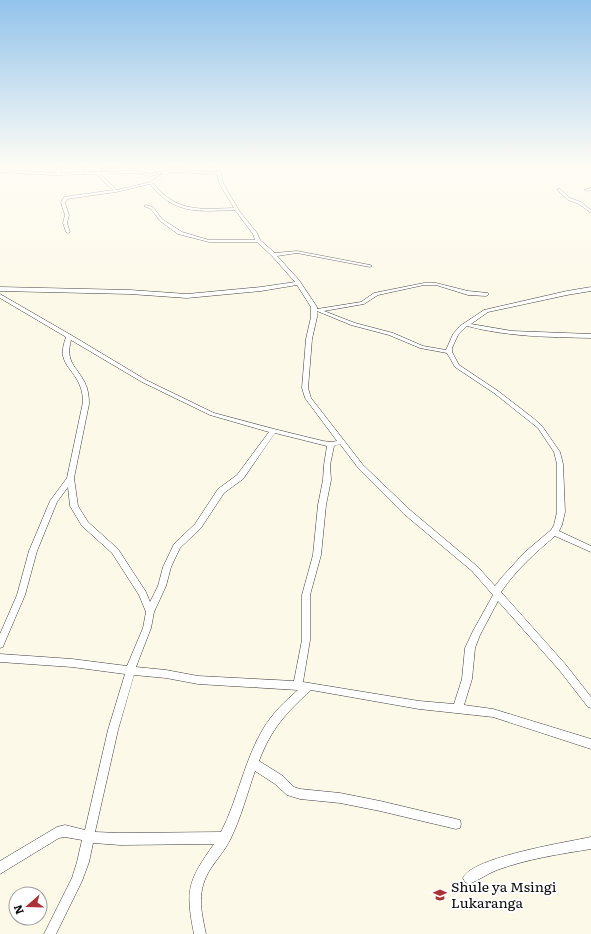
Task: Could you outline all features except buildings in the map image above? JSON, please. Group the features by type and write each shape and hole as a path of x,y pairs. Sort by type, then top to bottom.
{"street":[{"path":"65,209 67,215 65,223 68,232"},
{"path":"152,209 161,220 172,226 177,232 209,241 258,241"},
{"path":"191,209 198,210 237,209 255,234 258,241 274,255 298,283 316,309 353,324 391,334 422,348 449,352"},
{"path":"274,255 297,252 370,266"},
{"path":"0,289 130,292 187,296 261,289 298,283"},
{"path":"316,309 362,302 376,294 424,284 436,284 468,293 486,294"},
{"path":"449,352 456,334 466,324 486,311 591,289"},
{"path":"0,296 144,381 212,414 273,431 331,444 341,442"},
{"path":"316,309 309,339 306,393 341,442 361,466 407,512 475,569 563,668 591,704"},
{"path":"466,324 499,332 591,336"},
{"path":"69,336 66,344 66,357 68,364 83,385 86,392 86,404 70,478 74,506 90,530 115,551 144,594 150,612"},
{"path":"449,352 457,366 496,392 531,419 544,433 557,452 560,464 561,512 558,524 554,532 528,554 506,579 497,593 470,648 467,679 458,708"},
{"path":"50,934 61,910 78,880 112,730 130,671 147,628 150,612 162,586 167,567 177,546 198,526 221,491 240,477 273,431"},
{"path":"200,934 195,896 197,883 208,861 225,838 235,816 263,738 278,715 303,686 306,640 306,595 317,555 322,504 327,480 327,465 331,444"},
{"path":"0,644 21,595 33,551 54,501 70,478"},
{"path":"554,532 591,549"},
{"path":"0,658 72,663 130,671 166,674 198,680 303,686 419,705 458,708 493,714 591,744"},
{"path":"253,763 279,780 291,791 300,794 340,798 456,824"},
{"path":"0,868 57,833 71,832 88,836 120,839 225,838"},
{"path":"469,878 483,869 519,858 591,843"}],"place":[{"name":"Shule ya Msingi Lukaranga","path":"440,895"}]}
